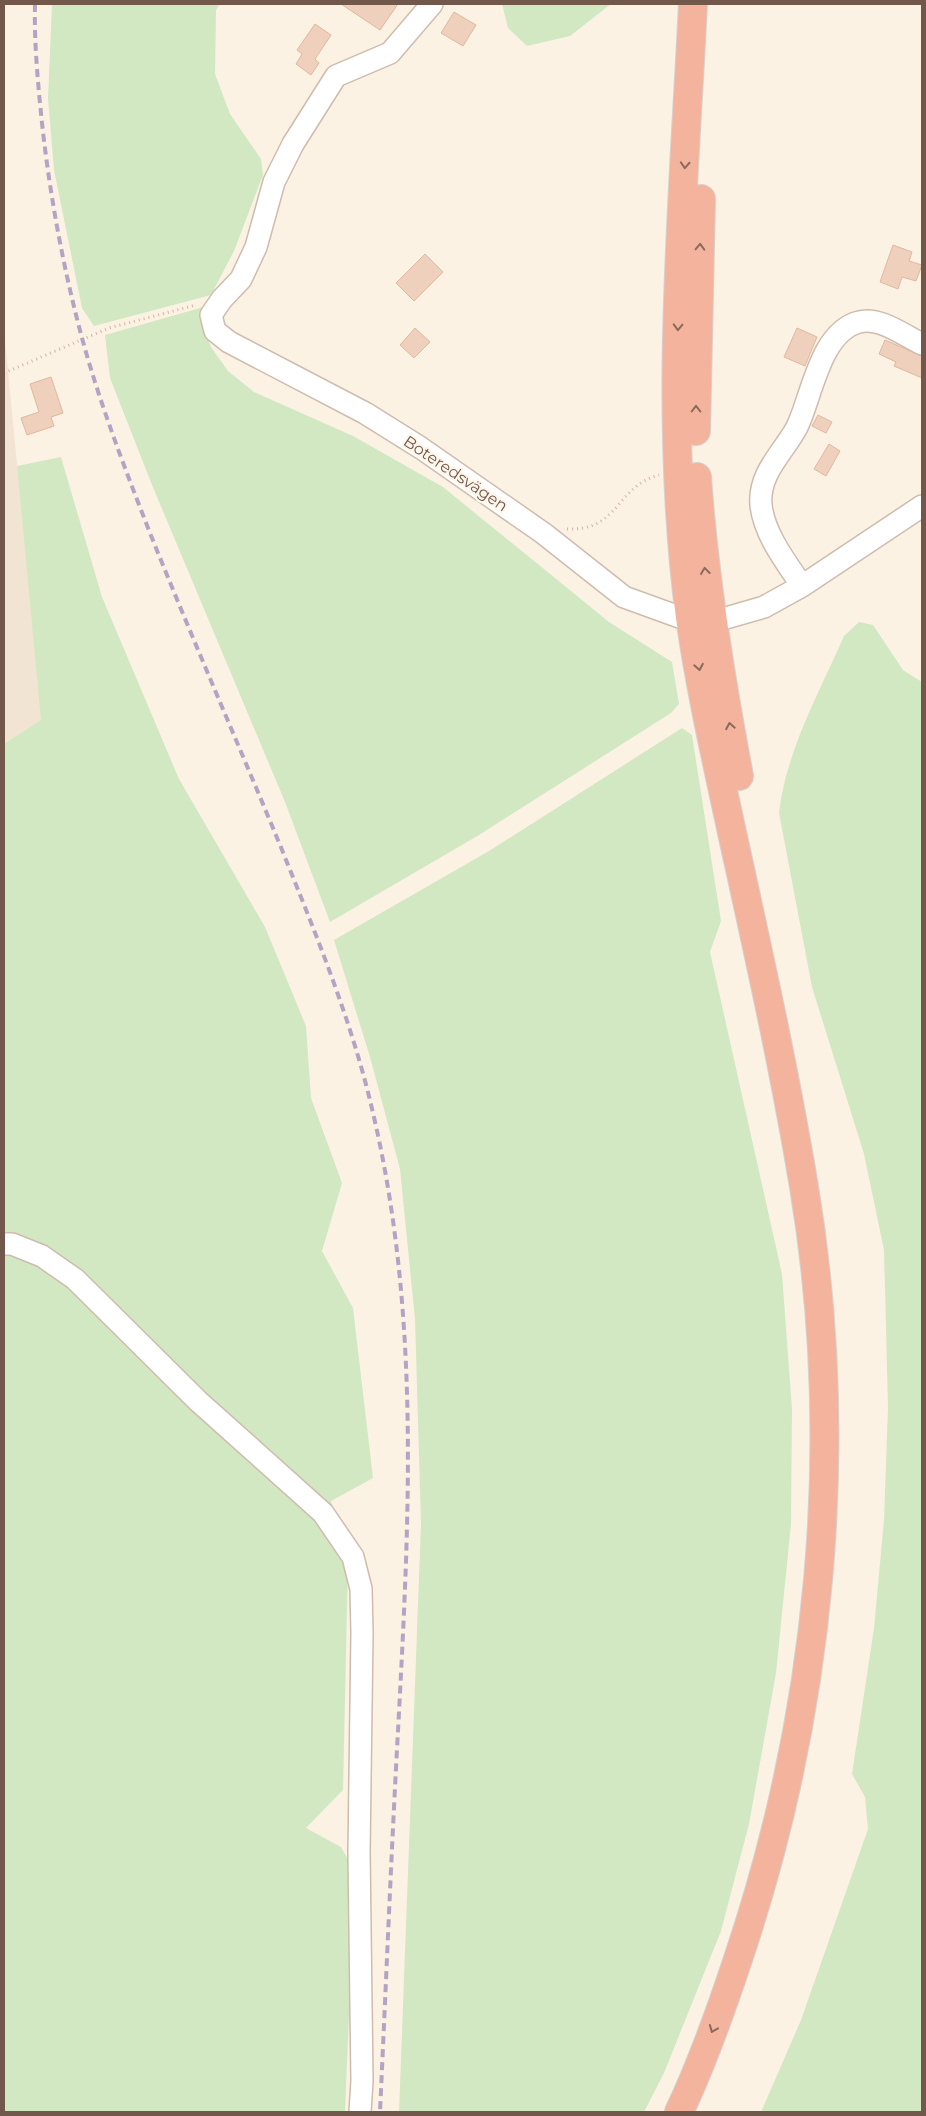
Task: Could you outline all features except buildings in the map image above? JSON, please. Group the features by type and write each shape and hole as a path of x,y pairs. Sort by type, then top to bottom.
{"highway":[{"path":"693,4 680,248 676,382 678,481 701,620 740,784 819,1182 829,1260 839,1412 833,1577 823,1670 808,1757 766,1929 738,2015 700,2112"},
{"path":"679,2112 721,2009 749,1927 777,1830 795,1754 819,1578 825,1414 815,1262 804,1186 753,926 705,707 701,620 702,550 696,473 696,383 710,4"}],"street":[{"path":"222,299 241,279 256,247 274,182 293,144 336,76 390,53 432,4"},
{"name":"Boteredsvägen","path":"222,299 211,315 215,331 230,342 365,413 421,448 543,533 624,596 682,618 701,620"},
{"path":"802,586 770,533 760,503 765,478 772,463 796,428 818,369 838,334 857,322 867,320 877,322 922,344"},
{"path":"701,620 737,616 764,607 802,586 922,506"},
{"path":"4,1244 12,1244 42,1256 75,1279 198,1401 323,1513 354,1557 361,1589 362,1633 359,1852 362,2080 360,2112"}],"path":[{"path":"4,373 110,328 222,299"}],"shaded area":[{"path":"4,330 42,720 4,744"}],"green space":[{"path":"52,4 220,4 216,10 215,74 230,114 261,159 263,175 234,251 211,295 94,326 82,308 54,170 48,98"},
{"path":"502,4 611,4 570,36 527,46 508,28"},
{"path":"207,306 204,330 211,347 228,371 254,392 353,436 443,487 609,622 672,662 679,704 671,713 479,835 330,922 285,802 152,485 110,378 105,335"},
{"path":"61,457 102,597 179,779 265,927 306,1026 311,1098 342,1183 322,1251 353,1308 373,1478 331,1501 348,1564 343,1790 306,1828 341,1847 350,1863 349,2016 345,2112 4,2112 4,744 41,720 17,466"},
{"path":"859,622 873,625 903,670 922,682 922,2112 761,2112 801,2020 868,1829 865,1797 852,1774 874,1628 884,1520 888,1407 884,1250 864,1154 812,987 779,813 789,767 805,723 844,636"},
{"path":"682,728 692,735 721,921 710,952 782,1274 792,1409 791,1524 776,1673 749,1824 721,1931 664,2073 644,2112 399,2112 421,1524 415,1319 400,1169 370,1057 334,940 489,851"}],"railway":[{"path":"35,4 38,78 49,177 69,285 89,363 113,436 150,533 280,845 332,977 355,1045 373,1113 388,1190 399,1267 405,1344 408,1498 380,2112"}]}
